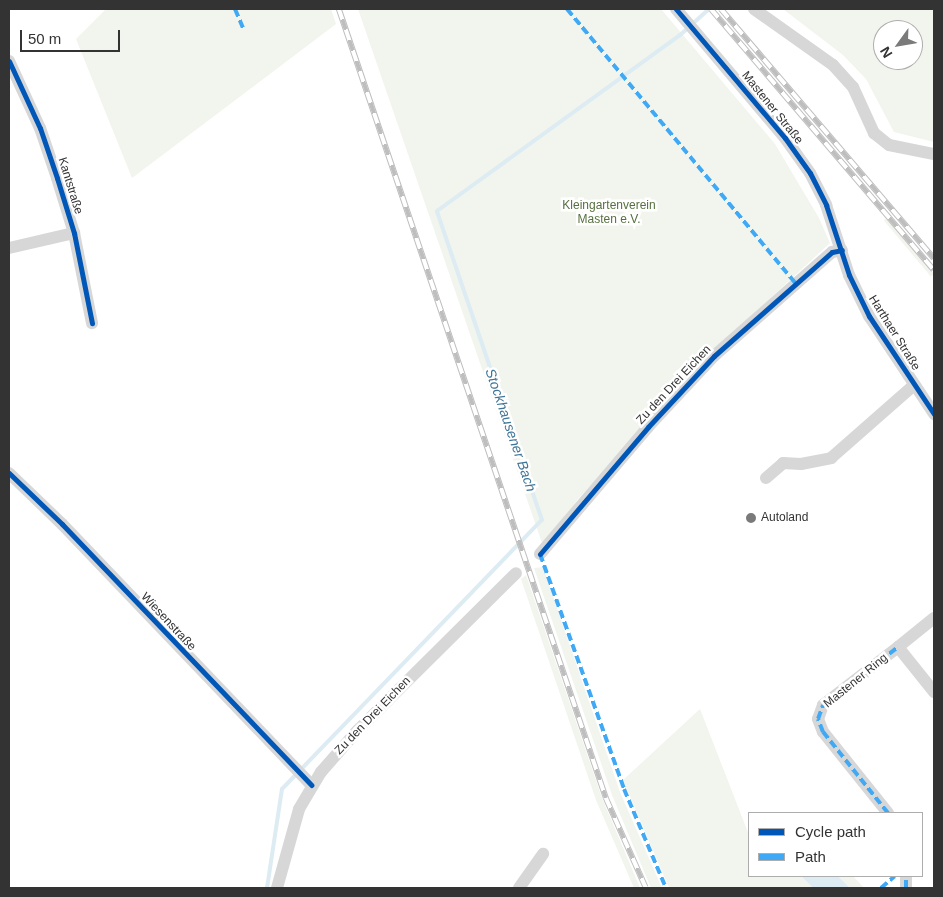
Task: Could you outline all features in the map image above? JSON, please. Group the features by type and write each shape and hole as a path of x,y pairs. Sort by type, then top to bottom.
{"street":[{"path":"754,9 833,65 853,87 874,133 889,144 934,154"},
{"name":"Mastener Straße","path":"680,13 805,166 835,230"},
{"name":"Kantstraße","path":"9,61 40,128 74,233 92,323"},
{"name":"Harthaer Straße","path":"835,230 869,316 934,414"},
{"path":"9,248 74,233"},
{"name":"Zu den Drei Eichen","path":"540,554 648,427 714,356 832,252 842,250"},
{"path":"766,478 779,464 831,458 914,385"},
{"name":"Wiesenstraße","path":"9,473 56,517 303,777"},
{"name":"Zu den Drei Eichen","path":"277,888 299,809 303,777 357,731 516,573"},
{"name":"Mastener Ring","path":"887,812 823,732 818,719 823,705 934,618"},
{"name":"Mastener Ring","path":"898,647 934,692"},
{"path":"519,888 543,854"}],"green space":[{"path":"106,9 331,9 336,24 132,178 76,39"},
{"name":"Kleingartenverein Masten e.V.","path":"358,9 661,9 775,144 819,218 830,243 710,354 578,499 543,546"},
{"path":"783,9 934,9 934,142 894,132 866,79 843,55"},
{"path":"887,218 934,274 931,276 884,221"},
{"path":"543,567 620,792 662,888 651,888 612,795 534,568"},
{"path":"526,575 602,798 640,888 634,888 596,800 521,579"},
{"path":"700,709 748,832 748,877 802,877 813,888 669,888 623,780"},
{"path":"839,877 854,877 864,888 850,888"}],"shaded area":[{"path":"802,877 839,877 850,888 813,888"}],"waterway":[{"name":"Stockhausener Bach","path":"267,888 282,789 542,520 437,211 679,36 709,9"}],"railway":[{"path":"339,9 606,798 646,888"},
{"path":"711,9 934,270"},
{"path":"721,9 934,258"}],"marked path":[{"path":"235,9 244,30"},
{"path":"567,9 796,284"},
{"path":"540,554 624,789 666,888"},
{"path":"887,812 823,732 818,719 823,705 898,647"},
{"path":"881,888 894,877"},
{"path":"906,877 906,888"}],"cycle path":[{"path":"676,9 785,138 810,173 826,205 849,275 869,316 934,414"},
{"path":"9,61 40,128 57,178 74,233 92,323"},
{"path":"540,554 648,427 714,356 832,252 842,250"},
{"path":"9,473 62,524 311,785"}],"place":[{"name":"Autoland","path":"751,518"}]}
